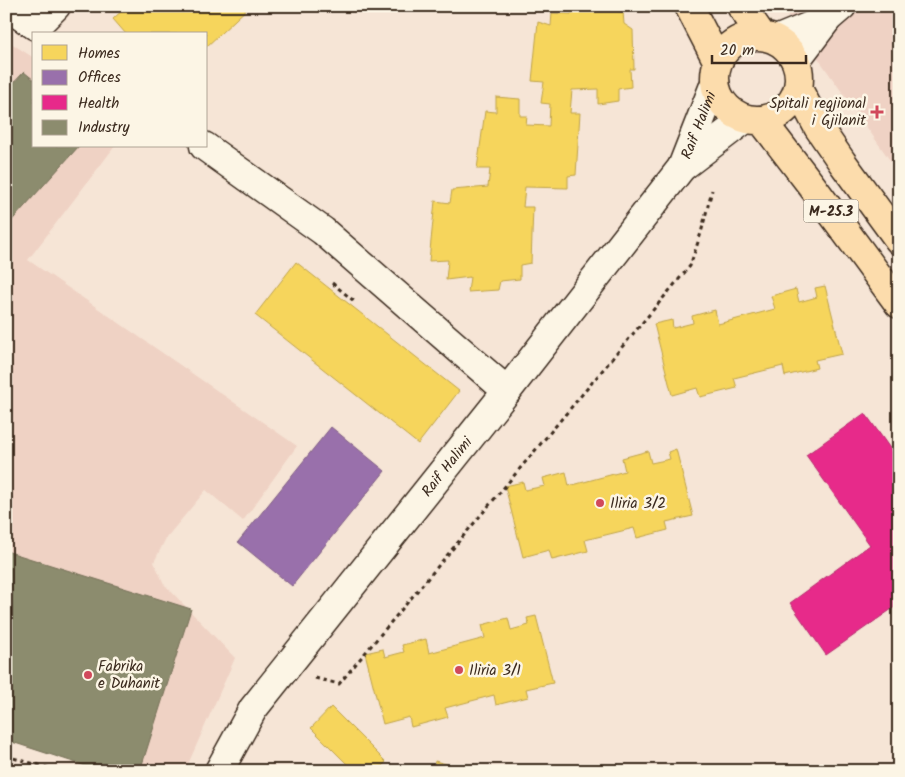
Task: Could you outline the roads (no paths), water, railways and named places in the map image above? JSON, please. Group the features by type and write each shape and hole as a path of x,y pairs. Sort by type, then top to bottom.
{"main road":[{"name":"M-25.3","path":"689,6 717,72 722,102 735,114 754,120 812,186 899,304"},
{"path":"741,6 769,38 788,49 796,60"},
{"path":"717,72 725,52 734,44 744,38 769,38"},
{"name":"M-25.3","path":"796,60 800,74 798,89 823,134 899,240"},
{"path":"754,120 774,117 785,110 794,100 798,89"}],"street":[{"path":"6,6 42,30 56,6"},
{"path":"769,38 835,12"},
{"path":"796,60 835,12"},
{"name":"Raif Halimi","path":"219,771 253,709 507,391 682,167 717,72"},
{"name":"Raif Halimi","path":"682,167 754,120"},
{"path":"207,148 323,231 507,391"}],"place":[{"name":"Spitali regjional i Gjilanit","path":"877,112"},
{"name":"Iliria 3/2","path":"600,503"},
{"name":"Iliria 3/1","path":"459,670"},
{"name":"Fabrika e Duhanit","path":"88,675"}]}
